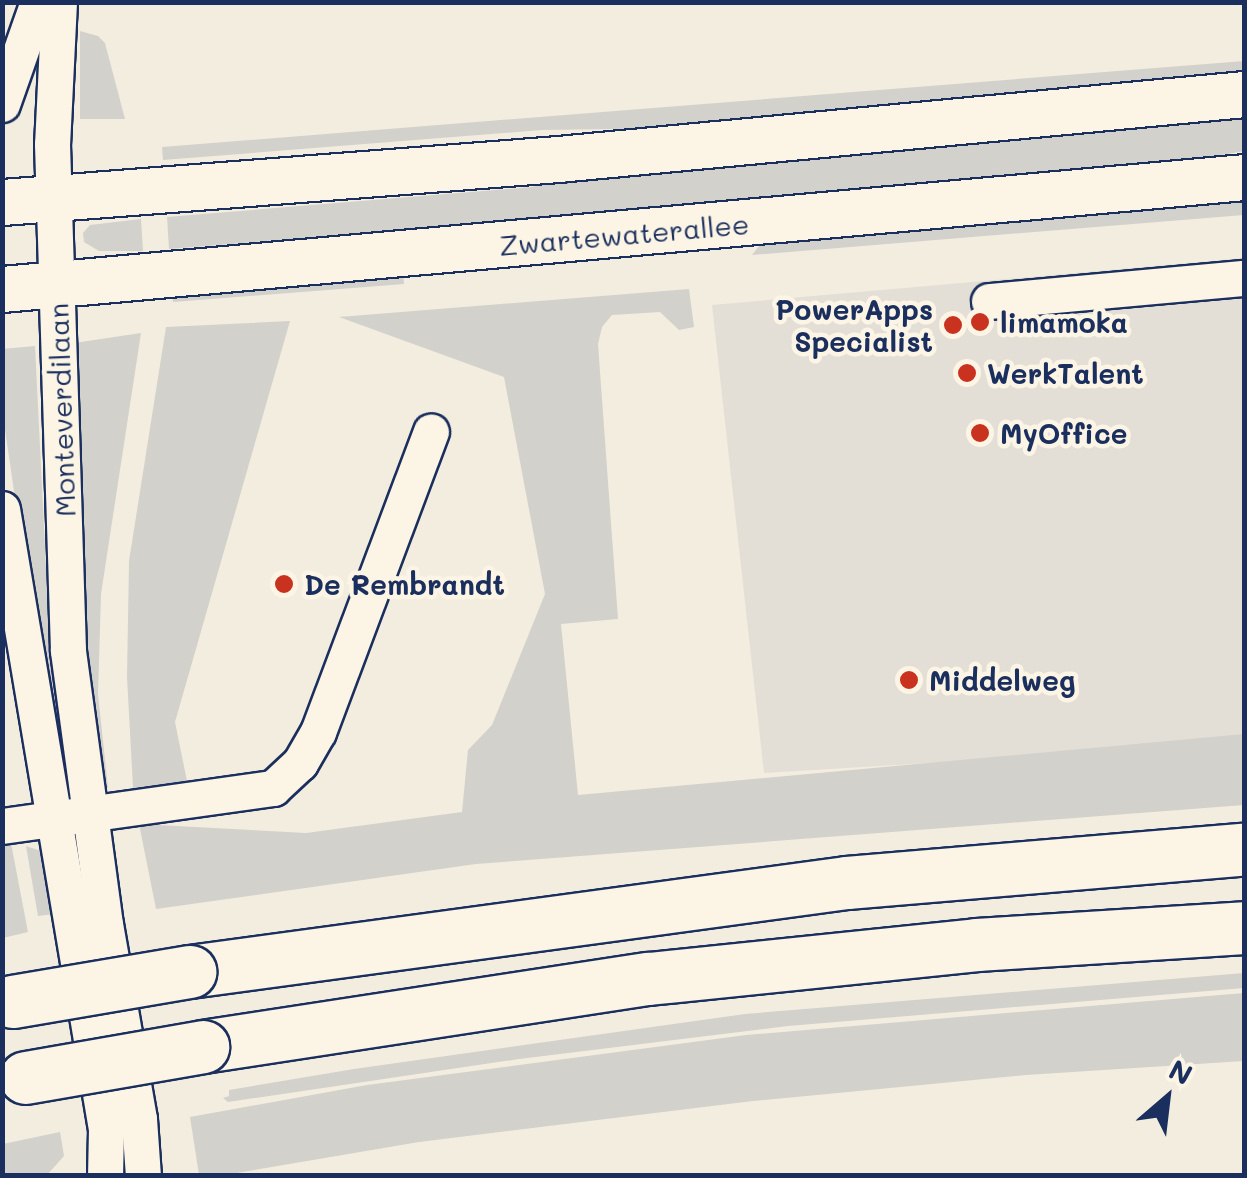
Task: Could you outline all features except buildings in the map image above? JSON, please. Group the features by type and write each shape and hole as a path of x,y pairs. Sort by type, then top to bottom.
{"highway":[{"path":"8,1003 190,972 846,883 1244,850"},
{"path":"14,1080 649,979 977,945 1244,928"}],"main road":[{"path":"2,202 558,160 1244,94"},
{"name":"Zwartewaterallee","path":"2,289 1244,178"}],"street":[{"name":"Monteverdilaan","path":"2,104 38,13"},
{"name":"Monteverdilaan","path":"38,13 56,198 72,817 106,1129 105,1176"},
{"path":"988,301 1244,278"},
{"path":"2,826 272,788 300,763 318,732 430,432"},
{"name":"Monteverdilaan","path":"2,509 139,1119 143,1176"}],"shaded area":[{"path":"80,31 98,36 105,43 125,119 80,119"},
{"path":"1244,61 1244,81 682,128 542,130 163,160 162,147"},
{"path":"1244,115 1244,151 1139,170 169,249 167,217 531,187 680,161"},
{"path":"1244,201 1244,215 752,255 763,241 1142,203"},
{"path":"141,219 143,251 99,251 84,242 83,233 90,225"},
{"path":"1244,258 1244,744 764,773 712,305"},
{"path":"403,272 404,284 173,302 171,281"},
{"path":"689,289 694,327 679,330 660,312 612,315 602,327 598,344 618,619 561,624 578,795 1244,734 1244,805 476,864 156,909 139,824 306,833 462,812 468,750 492,725 545,594 504,377 339,317"},
{"path":"290,321 175,722 187,781 133,788 127,677 129,561 166,327"},
{"path":"141,333 101,594 98,694 108,788 95,784 76,652 74,343"},
{"path":"35,346 47,587 72,774 67,792 30,600 3,416 2,349"},
{"path":"10,838 28,932 3,938 2,839"},
{"path":"26,846 44,852 55,914 38,916"},
{"path":"1244,973 1244,988 788,1026 519,1059 228,1102 223,1098 229,1096 229,1090 354,1069 745,1014"},
{"path":"1244,993 1244,1061 1026,1075 753,1101 419,1142 225,1175 199,1175 190,1117 367,1085 746,1035"},
{"path":"60,1132 64,1156 47,1175 3,1175 3,1144"}],"place":[{"name":"limamoka","path":"980,322"},
{"name":"PowerApps Specialist","path":"953,325"},
{"name":"WerkTalent","path":"967,373"},
{"name":"MyOffice","path":"980,433"},
{"name":"De Rembrandt","path":"284,584"},
{"name":"Middelweg","path":"909,680"}]}
